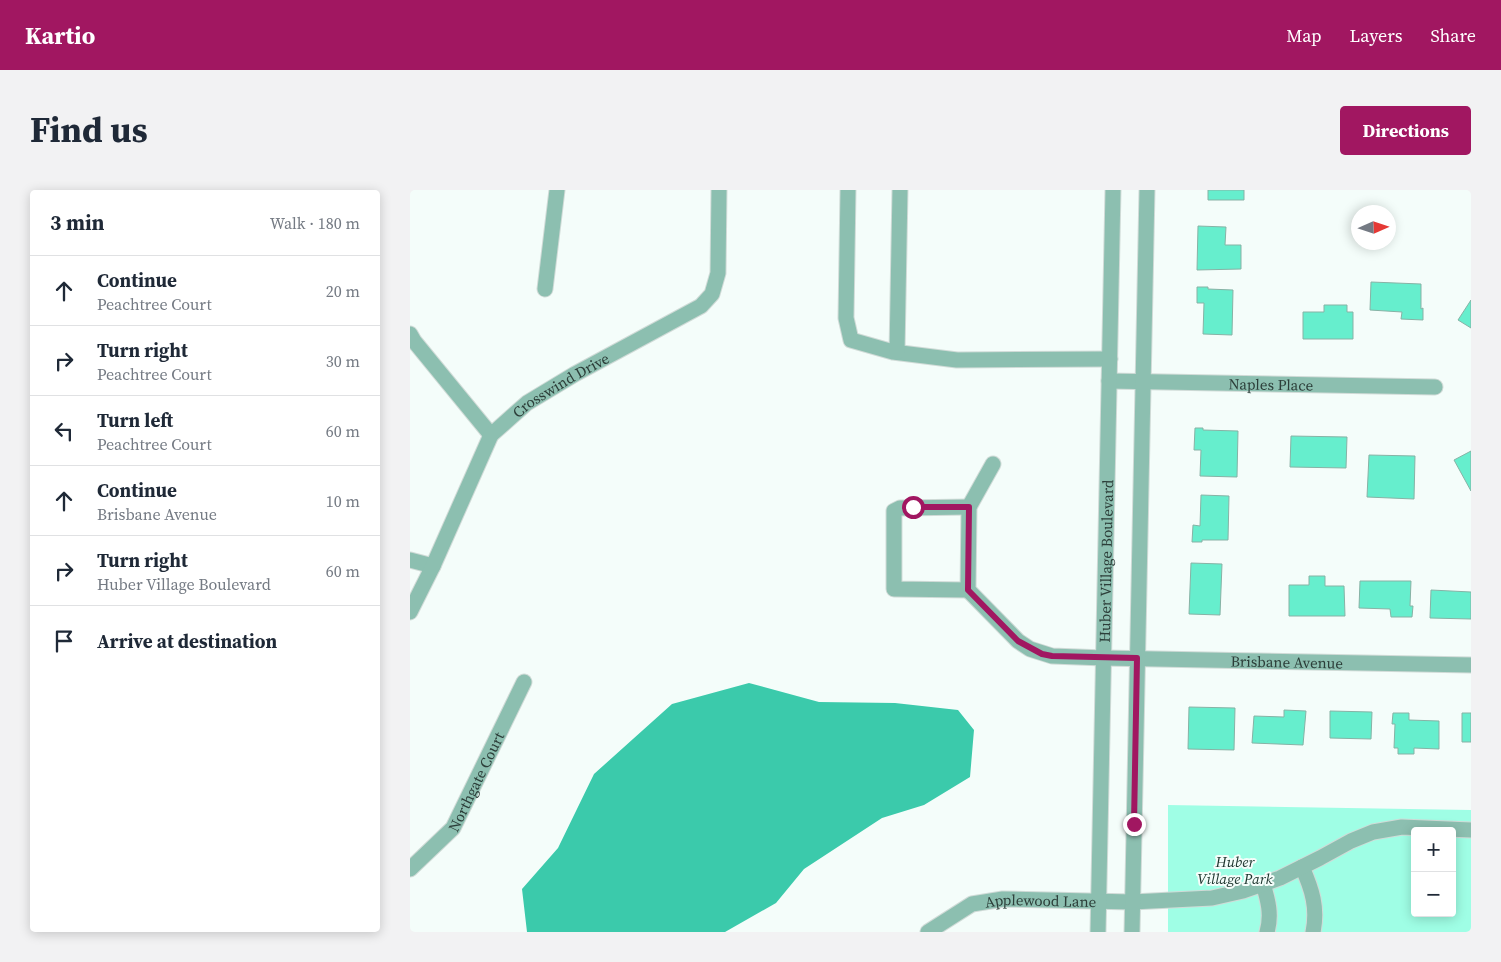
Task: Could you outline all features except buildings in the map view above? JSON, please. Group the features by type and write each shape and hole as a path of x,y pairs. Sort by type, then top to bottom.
{"street":[{"path":"545,289 558,190"},
{"name":"Crosswind Drive","path":"410,612 433,566 491,435 527,403 575,374 701,306 712,294 718,273 719,190"},
{"path":"848,190 846,318 851,340 897,352 957,360 1110,359"},
{"path":"897,352 900,190"},
{"name":"Huber Village Boulevard","path":"1098,932 1114,190"},
{"path":"1132,932 1147,190"},
{"path":"410,334 491,435"},
{"name":"Naples Place","path":"1109,381 1435,387"},
{"path":"969,507 900,508 894,511 894,589 968,590 969,507 994,464"},
{"path":"410,560 433,566"},
{"name":"Brisbane Avenue","path":"968,590 1018,641 1030,648 1052,656 1471,666"},
{"name":"Northgate Court","path":"410,869 453,828 524,682"},
{"name":"Applewood Lane","path":"928,932 972,904 988,900 1132,902 1212,898 1263,884 1373,832 1402,827 1471,830"},
{"path":"1302,867 1311,886 1315,902 1316,918 1313,932"},
{"path":"1263,884 1268,901 1270,923 1267,932"}],"green space":[{"name":"Huber Village Park","path":"1168,805 1471,810 1471,932 1168,932"}],"shaded area":[{"path":"749,683 819,702 895,703 958,710 974,730 970,777 924,805 882,818 804,869 776,903 725,932 527,932 522,889 558,848 594,774 672,704"}],"route":[{"path":"913,507 969,507 968,590 1018,641 1042,654 1052,656 1137,658 1134,824"}]}
